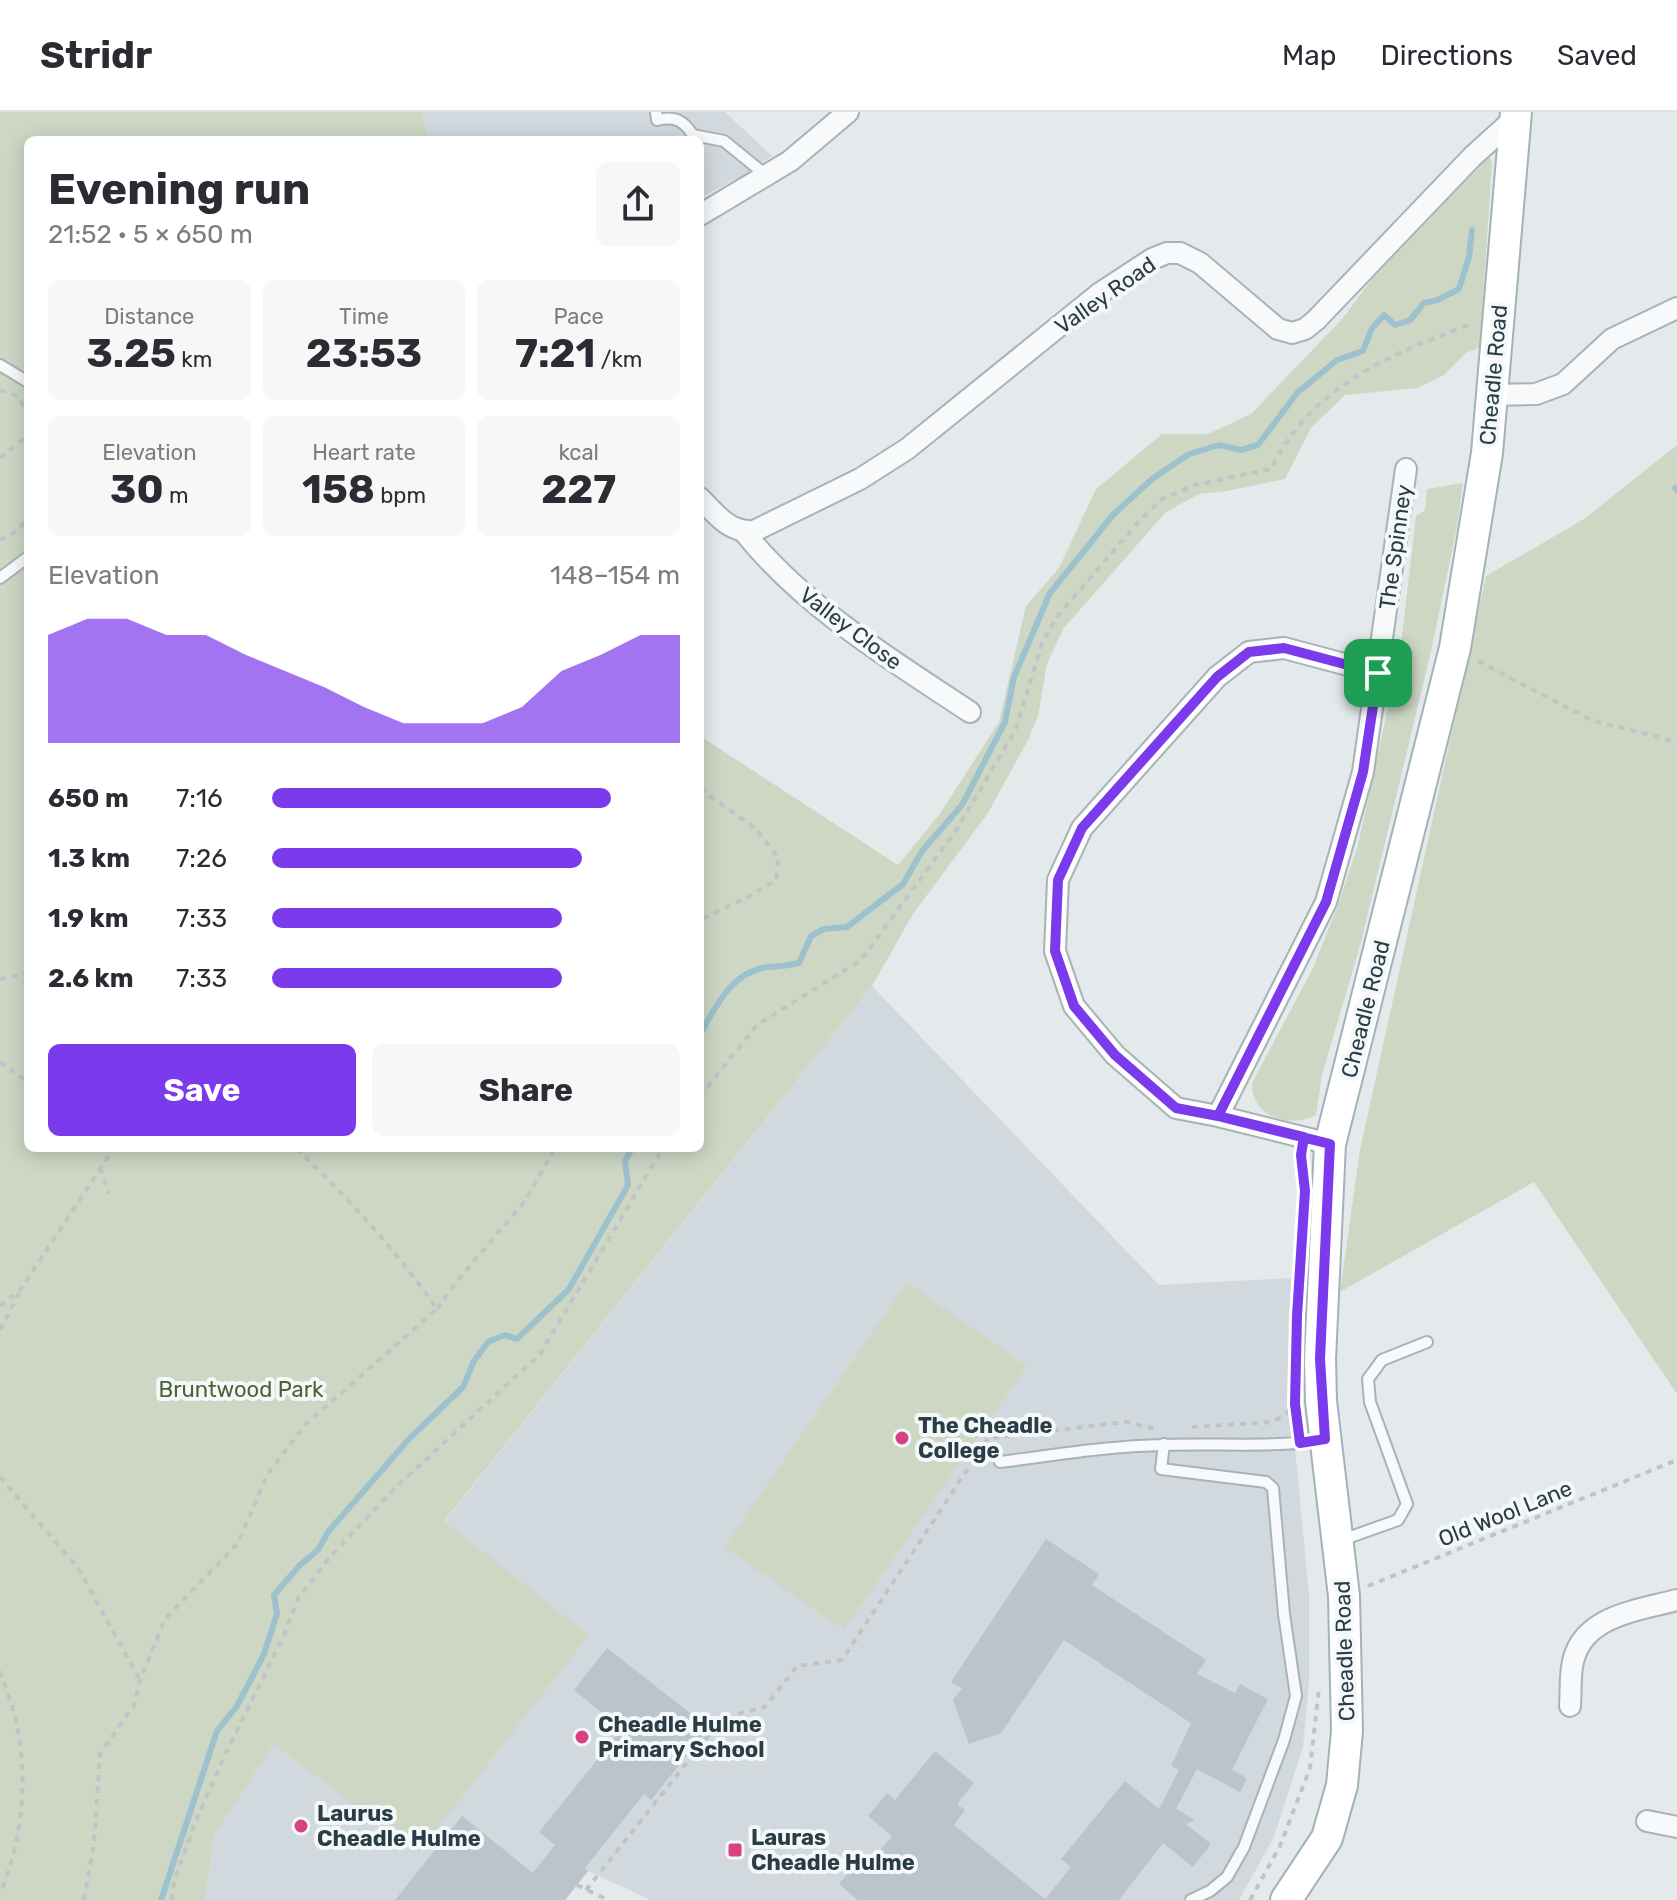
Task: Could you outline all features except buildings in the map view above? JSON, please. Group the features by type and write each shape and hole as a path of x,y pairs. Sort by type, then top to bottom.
{"main road":[{"name":"Cheadle Road","path":"1286,1900 1327,1838 1342,1785 1347,1731 1344,1596 1337,1542 1312,1441 1320,1359 1330,1144 1455,648 1487,453 1516,115"}],"street":[{"path":"704,213 767,176 808,147 848,112"},
{"name":"Valley Road","path":"744,532 754,531 860,479 895,457 1100,293 1152,259 1167,253 1189,256 1278,329 1292,333 1305,329 1516,115"},
{"path":"1492,395 1536,394 1563,384 1612,339 1677,308"},
{"name":"The Spinney","path":"1218,1116 1326,902 1363,772 1406,469"},
{"path":"704,502 721,519 744,532"},
{"name":"Valley Close","path":"744,532 770,564 803,593 898,664 970,712"},
{"path":"1330,1144 1176,1108 1115,1055 1074,1006 1055,951 1058,880 1082,828 1217,677 1249,652 1284,648 1378,673"},
{"path":"1570,1706 1572,1664 1583,1637 1604,1620 1677,1600"},
{"path":"1647,1821 1677,1827"}],"lane":[{"path":"656,112 657,120 671,117 684,123 693,135 698,136"},
{"path":"704,137 724,141 767,176"},
{"path":"0,365 24,380"},
{"path":"0,578 24,560"},
{"path":"1337,1542 1398,1520 1407,1504 1370,1402 1368,1379 1382,1360 1427,1342"},
{"path":"1000,1462 1164,1444 1312,1441"},
{"path":"1164,1444 1161,1469 1266,1482 1273,1488 1284,1614 1296,1696 1280,1754 1244,1847 1227,1877 1210,1891 1191,1900"}],"path":[{"path":"704,1091 757,1025 861,960 955,832 1015,731 1043,641 1059,614 1142,518 1162,499 1195,485 1271,469 1303,418 1352,378 1413,346 1473,323 1497,324"},
{"path":"0,391 10,391 24,404"},
{"path":"0,458 24,438"},
{"path":"0,540 17,531 24,523"},
{"path":"1455,648 1591,720 1677,742"},
{"path":"704,792 755,828 778,857 776,880 704,918"},
{"path":"0,979 24,974"},
{"path":"0,1062 24,1079"},
{"path":"0,1330 20,1290 111,1152"},
{"path":"300,1152 343,1193 411,1272 437,1309"},
{"path":"84,1900 94,1843 100,1754 134,1705 140,1680 165,1619 238,1543 267,1475 306,1424 437,1309 525,1201 553,1152"},
{"path":"172,1900 174,1882 193,1828 223,1759 279,1647 298,1599 329,1558 395,1488 540,1354 661,1152"},
{"path":"100,1168 109,1194"},
{"path":"0,1306 20,1290"},
{"path":"1186,1428 1272,1422 1284,1416 1295,1404 1312,1441"},
{"path":"586,1890 712,1731 718,1735 734,1715 765,1707 797,1666 842,1660 988,1438 1126,1422 1160,1429"},
{"name":"Old Wool Lane","path":"1344,1596 1677,1460"},
{"path":"0,1477 78,1568 140,1680"},
{"path":"0,1671 15,1718 22,1761 22,1795 8,1875 1,1897"},
{"path":"1250,1900 1280,1846 1310,1768 1319,1683"},
{"path":"577,1885 608,1900"}],"shaded area":[{"path":"421,112 725,112 772,156 704,196 704,136 428,136"},
{"name":"The Cheadle College","path":"872,986 1159,1285 1291,1278 1290,1396 1309,1594 1309,1683 1303,1747 1274,1837 1239,1900 651,1900 588,1871 568,1900 205,1900 214,1835 274,1743 300,1762 471,1544 444,1522"}],"green space":[{"name":"Bruntwood Park","path":"0,112 421,112 428,136 24,136 24,1152 704,1152 704,739 898,865 939,815 999,722 1026,606 1059,568 1096,489 1162,434 1208,434 1251,414 1343,318 1372,279 1489,157 1492,161 1480,347 1466,353 1444,375 1418,388 1345,395 1311,428 1285,479 1199,494 1166,512 1063,629 1047,664 1038,716 1028,740 988,813 913,914 872,986 444,1521 589,1635 418,1853 274,1744 214,1835 205,1900 0,1900"},
{"path":"1677,445 1677,1394 1534,1182 1340,1292 1360,1150 1486,576 1584,519"},
{"path":"1463,483 1430,656 1361,942 1322,1075 1316,1115 1294,1121 1284,1120 1265,1112 1258,1104 1252,1083 1313,968 1358,845 1400,653 1416,516 1425,510 1427,489"},
{"path":"907,1282 1027,1366 844,1630 724,1547"}],"waterway":[{"path":"704,1028 734,983 755,970 799,963 811,936 824,929 847,927 903,884 922,851 962,805 1005,722 1014,677 1050,593 1113,515 1152,479 1189,454 1219,445 1241,450 1258,445 1297,393 1337,360 1363,351 1372,328 1384,315 1395,325 1410,320 1424,303 1438,300 1459,289 1469,257 1472,230"},
{"path":"161,1900 217,1731 237,1706 264,1654 277,1614 274,1595 318,1550 328,1532 409,1439 463,1387 474,1361 488,1342 505,1335 517,1339 569,1289 628,1185 625,1161 630,1152"}],"place":[{"name":"The Cheadle College","path":"902,1438"},
{"name":"Cheadle Hulme Primary School","path":"582,1737"},
{"name":"Laurus Cheadle Hulme","path":"301,1826"},
{"name":"Lauras Cheadle Hulme","path":"735,1850"}],"route":[{"path":"1378,673 1284,648 1249,652 1217,677 1082,828 1058,880 1055,951 1074,1006 1115,1055 1176,1108 1218,1116 1304,1137 1301,1155 1305,1191 1295,1404 1300,1443 1325,1439 1320,1359 1330,1144 1218,1116 1326,902 1363,772 1378,673"}]}
